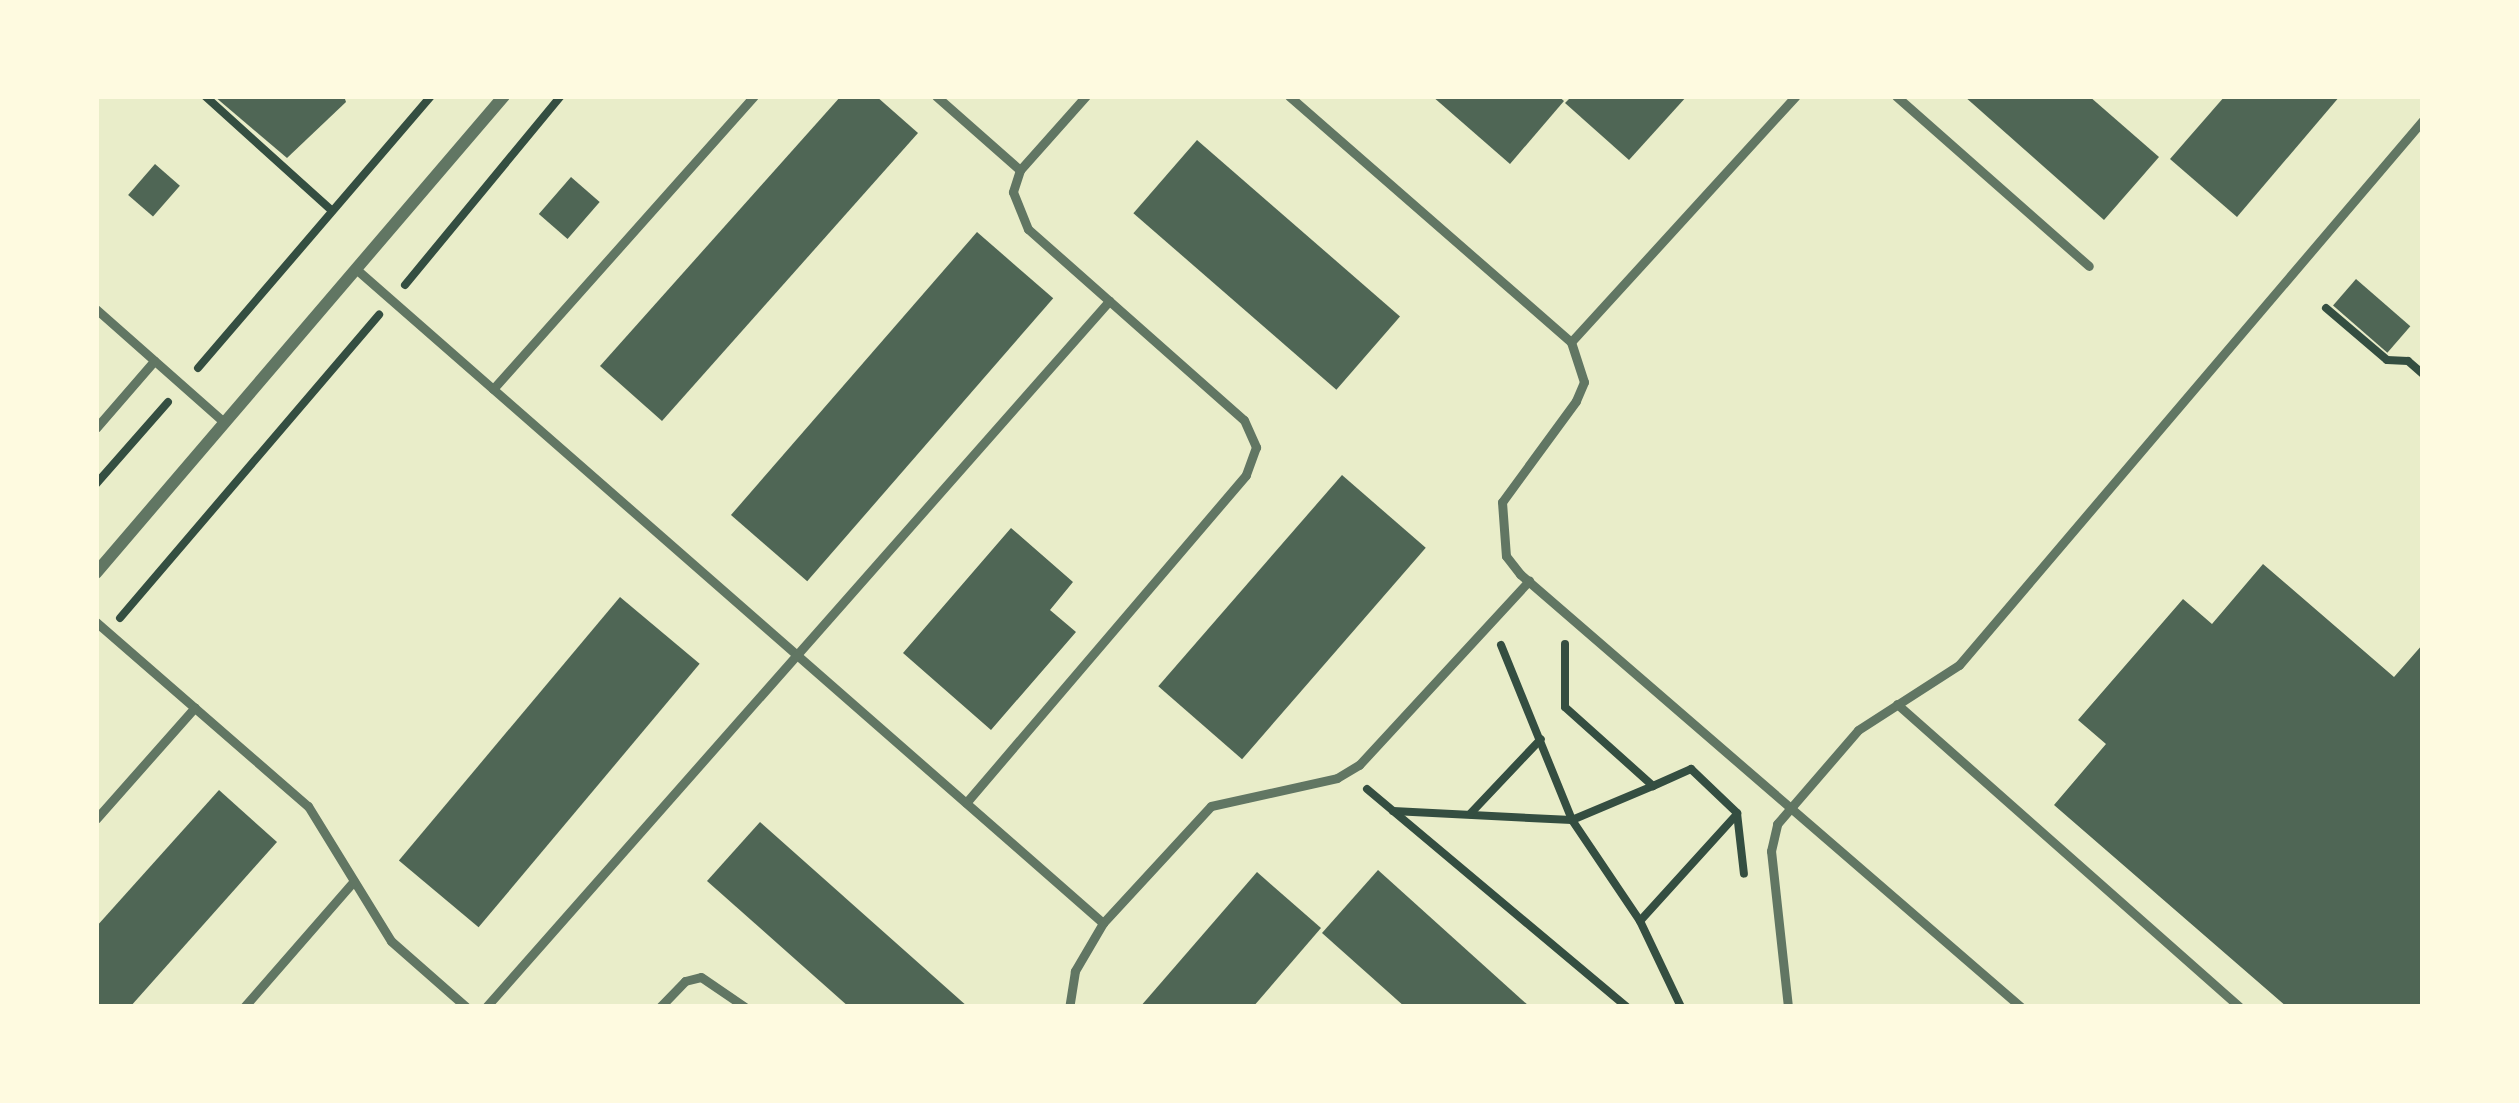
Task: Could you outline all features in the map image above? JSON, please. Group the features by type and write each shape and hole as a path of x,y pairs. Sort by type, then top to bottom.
{"street":[{"path":"96,573 504,96"}],"lane":[{"path":"493,389 754,96"},
{"path":"936,96 1020,170"},
{"path":"966,803 1246,475 1256,448 1244,420 1028,229 1013,192 1020,170 1086,96"},
{"path":"1289,96 1571,342 1584,382 1576,401 1502,502 1506,556 1529,581 2021,1007"},
{"path":"1571,342 1796,96"},
{"path":"1896,96 2089,266"},
{"path":"1788,1007 1771,850 1790,805 1858,730 1959,665 2423,121"},
{"path":"356,269 1103,923"},
{"path":"486,1007 1108,301"},
{"path":"96,309 225,422"},
{"path":"96,428 154,361"},
{"path":"1069,1007 1075,971 1103,923 1211,806 1347,772 1529,581"},
{"path":"96,622 308,806 391,941 466,1007"},
{"path":"1897,704 2240,1007"},
{"path":"96,819 195,707"},
{"path":"244,1007 354,881"},
{"path":"660,1007 685,981 701,977 745,1007"}],"path":[{"path":"205,96 330,209"},
{"path":"96,484 431,96"},
{"path":"108,632 561,96"},
{"path":"2326,308 2387,360 2408,362 2423,374"},
{"path":"1508,624 1497,638 1572,820 1640,921 1681,1007"},
{"path":"1564,625 1565,707 1653,786"},
{"path":"1469,815 1541,739"},
{"path":"1393,811 1572,820 1691,769 1738,813 1748,899"},
{"path":"1347,772 1627,1007"},
{"path":"1640,921 1738,813"}],"building":[{"path":"214,96 344,96 346,102 287,158"},
{"path":"841,96 876,96 918,133 662,421 600,366"},
{"path":"1432,96 1558,96 1564,101 1510,164"},
{"path":"1572,96 1687,96 1629,160 1565,103"},
{"path":"1964,96 2089,96 2159,157 2104,220"},
{"path":"2225,96 2340,96 2237,217 2170,159"},
{"path":"1197,140 1400,316 1336,390 1133,213"},
{"path":"155,164 180,186 153,217 128,195"},
{"path":"571,177 600,202 568,239 539,214"},
{"path":"977,232 1053,298 807,581 731,515"},
{"path":"2356,279 2410,326 2387,353 2333,305"},
{"path":"1342,475 1426,548 1242,759 1158,686"},
{"path":"1011,528 1073,582 1050,610 1076,632 991,730 903,653"},
{"path":"2263,564 2394,677 2423,644 2423,1007 2287,1007 2054,805 2106,744 2078,720 2183,599 2212,624"},
{"path":"620,597 700,664 479,927 399,861"},
{"path":"219,790 277,842 130,1007 96,1007 96,927"},
{"path":"760,822 968,1007 849,1007 707,881"},
{"path":"1378,870 1530,1007 1405,1007 1322,933"},
{"path":"1257,872 1321,928 1253,1007 1140,1007"}]}
